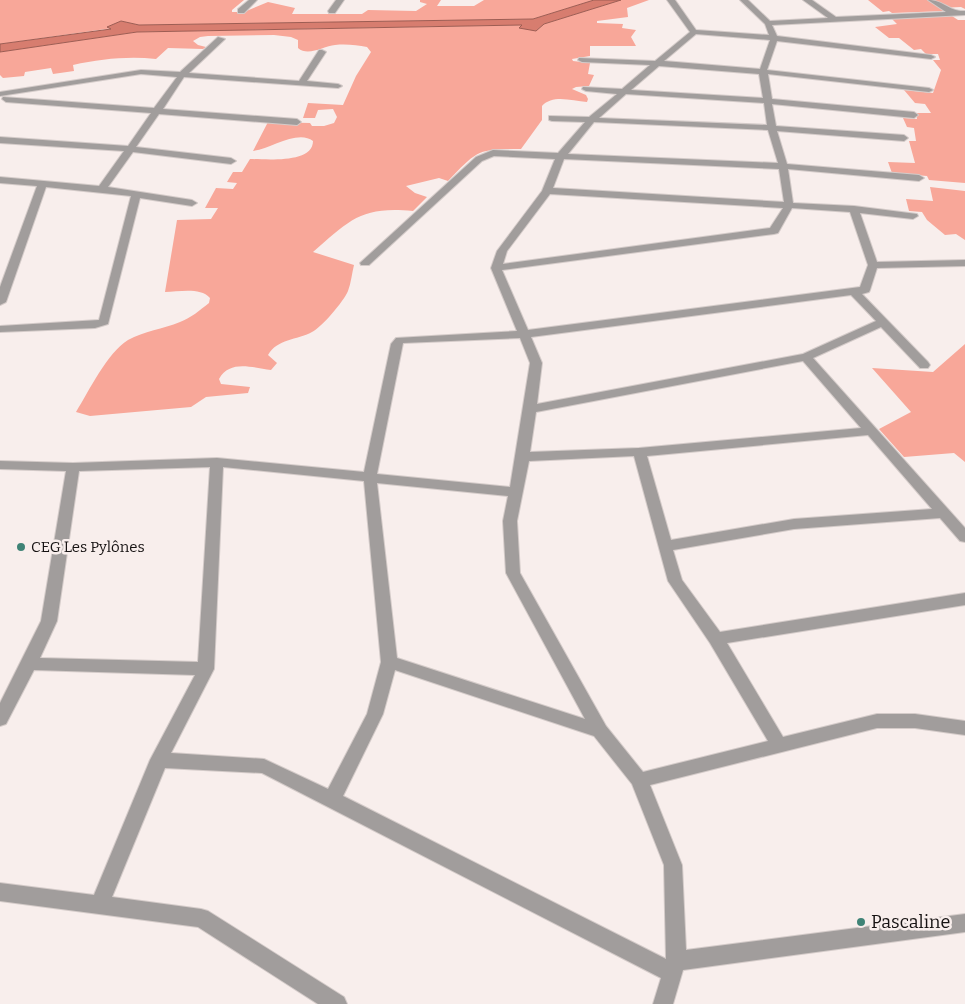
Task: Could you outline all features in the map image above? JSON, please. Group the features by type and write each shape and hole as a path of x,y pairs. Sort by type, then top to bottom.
{"street":[{"path":"240,11 253,0"},
{"path":"332,11 340,0"},
{"path":"671,0 694,32"},
{"path":"496,268 774,231 789,205 784,166 772,128 763,70 774,38 768,23 744,0"},
{"path":"807,0 833,18"},
{"path":"932,0 953,13"},
{"path":"768,23 833,18 965,13"},
{"path":"664,1004 674,967 673,865 639,780 600,731 513,573 510,521 523,458 536,364 496,268 502,251 548,191 560,157 593,118 694,32 774,38 930,57"},
{"path":"102,189 132,149 182,75 221,39"},
{"path":"302,82 322,52"},
{"path":"582,60 660,62 763,70 929,90"},
{"path":"0,96 141,72 338,86"},
{"path":"586,89 767,101 914,115"},
{"path":"0,96 156,112 297,122"},
{"path":"552,118 593,118 772,128 904,138"},
{"path":"3,142 132,149 231,161"},
{"path":"365,264 484,156 505,153 784,166 918,178"},
{"path":"0,180 102,189 192,203"},
{"path":"0,302 42,185"},
{"path":"548,191 854,209 912,216"},
{"path":"0,329 95,325 104,322 136,194"},
{"path":"332,799 375,714 389,662 370,477 397,344 400,340 524,334 864,290 873,265 854,209"},
{"path":"873,265 965,263"},
{"path":"853,291 924,365"},
{"path":"529,409 806,357 883,322"},
{"path":"806,357 965,537"},
{"path":"523,458 639,452 870,431"},
{"path":"639,452 675,581 716,639 779,745"},
{"path":"100,904 159,760 206,669 216,462"},
{"path":"0,464 73,467 216,462 515,492"},
{"path":"0,719 49,621 73,467"},
{"path":"666,546 794,524 943,513"},
{"path":"716,639 965,599"},
{"path":"389,662 600,731"},
{"path":"29,664 206,669"},
{"path":"639,780 877,721 915,721 965,728"},
{"path":"159,760 264,766 674,967 965,923"},
{"path":"0,892 201,918 337,1004"}],"shaded area":[{"path":"0,0 244,0 232,12 244,12 268,2 295,8 292,14 362,14 368,10 416,11 427,4 420,2 420,0 441,0 437,6 474,6 484,0 594,0 533,19 139,25 121,21 108,27 113,28 0,44"},
{"path":"594,0 621,0 544,24 536,31 519,28 522,25 137,32 0,52 0,44 111,29 107,27 121,21 139,25 533,19"},
{"path":"621,0 649,0 627,8 628,17 597,21 597,23 623,24 622,28 636,30 631,37 636,46 590,46 590,56 572,59 573,61 590,63 588,74 594,75 589,86 572,89 586,95 587,102 557,99 546,102 542,106 542,120 521,149 479,153 448,181 439,178 406,186 415,193 427,197 413,211 395,210 368,213 337,231 313,252 354,265 348,291 332,314 316,330 282,343 272,350 268,355 277,363 271,370 242,366 236,367 229,369 219,379 221,384 250,387 248,393 206,397 191,407 90,416 76,412 99,373 120,346 134,337 184,320 209,303 210,298 201,292 165,292 177,220 211,219 218,208 205,208 216,188 233,189 237,183 227,182 233,172 242,172 250,159 287,159 305,154 311,148 313,141 300,137 253,151 268,122 310,123 312,126 324,126 334,123 337,117 333,109 318,110 315,118 303,118 308,103 343,105 356,76 371,52 367,47 355,45 335,45 306,51 298,48 298,40 291,37 274,35 208,36 200,37 193,41 198,45 206,47 203,49 168,48 156,59 125,58 104,60 73,65 74,71 53,74 51,68 25,72 24,76 3,78 0,75 0,52 137,32 523,25 520,27 536,31 544,24"},
{"path":"868,0 965,0 965,9 961,7 940,8 944,11 892,13 889,11 883,12"},
{"path":"952,16 958,20 965,20 965,183 929,180 927,176 892,173 888,162 915,163 909,141 916,141 914,128 907,127 903,118 917,119 916,113 931,113 925,104 915,103 904,90 933,93 941,70 933,60 940,60 938,54 926,54 921,49 914,50 899,38 889,38 875,27 897,24 892,19"},
{"path":"930,187 965,191 965,240 956,234 945,235 927,220 922,212 909,211 906,199 933,201"},
{"path":"965,344 965,462 954,453 904,457 879,429 911,412 872,368 933,372"}],"place":[{"name":"CEG Les Pylônes","path":"21,547"},
{"name":"Pascaline","path":"861,922"}]}
